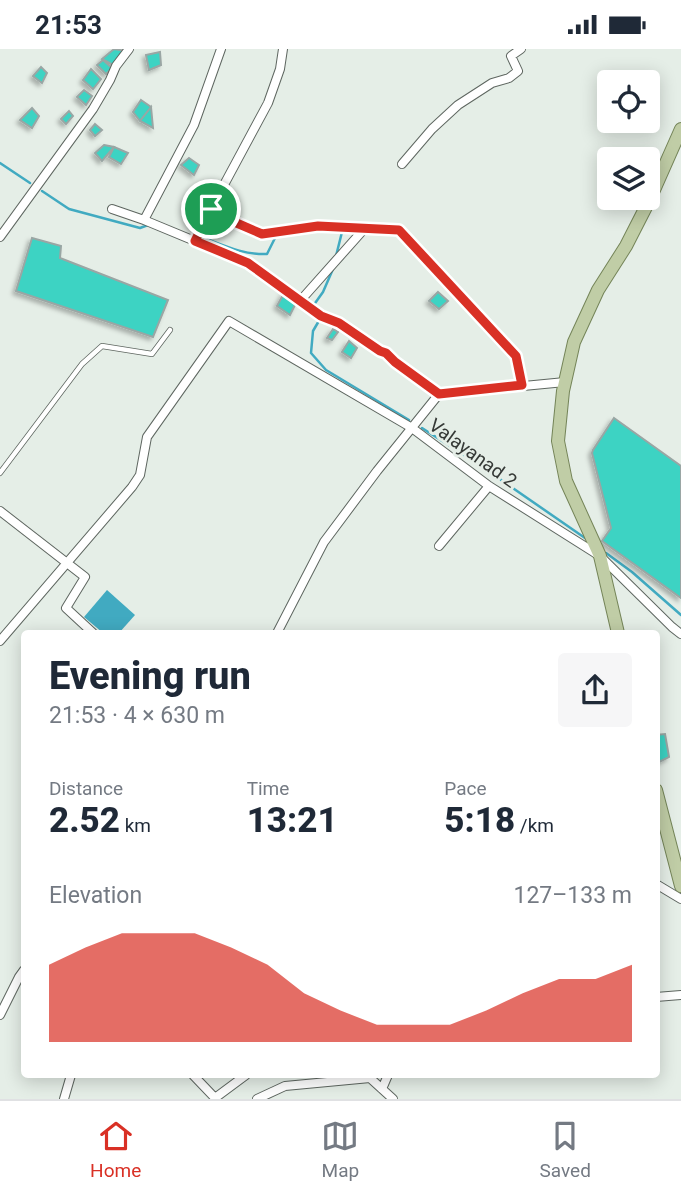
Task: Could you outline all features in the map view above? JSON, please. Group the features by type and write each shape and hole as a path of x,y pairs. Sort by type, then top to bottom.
{"main road":[{"path":"617,630 600,556 566,481 558,441 565,382 573,342 598,289 626,246 650,199 681,129"},
{"path":"660,813 681,886"}],"street":[{"path":"0,237 93,109 116,66 129,49"},
{"path":"144,220 194,125 221,49"},
{"path":"195,241 268,103 280,69 283,49"},
{"path":"402,164 432,129 458,105 492,83 509,78 518,71 511,56 521,49"},
{"path":"113,209 248,263 321,316 339,323 386,353 439,394 565,382"},
{"path":"211,209 262,234 318,226 399,230 516,356 522,385"},
{"path":"300,301 365,228"},
{"name":"Valayanad 2","path":"67,564 132,488 140,475 147,437 229,321 412,428 489,486 600,556 681,634"},
{"path":"279,630 324,542 439,394"},
{"path":"439,546 489,486"},
{"path":"0,511 85,577 66,608 90,630"},
{"path":"0,641 67,564"},
{"path":"660,886 681,899"},
{"path":"0,1015 21,974"},
{"path":"660,997 681,995"},
{"path":"64,1099 70,1078"},
{"path":"196,1078 215,1099 242,1078"},
{"path":"257,1099 285,1086 370,1078 393,1099"},
{"path":"383,1089 387,1078"}],"lane":[{"path":"0,473 82,365 102,346 152,355 170,330"}],"water":[{"path":"107,590 135,615 122,630 99,630 84,617"}],"building":[{"path":"114,49 126,51 113,65 102,59"},
{"path":"160,52 161,65 149,70 146,55"},
{"path":"103,60 112,68 106,74 97,65"},
{"path":"41,67 47,73 42,83 33,76"},
{"path":"91,69 101,79 93,89 83,80"},
{"path":"84,90 92,96 86,105 77,97"},
{"path":"141,100 151,107 140,121 133,112"},
{"path":"151,107 153,128 140,121"},
{"path":"32,108 39,116 32,128 20,120"},
{"path":"69,111 73,116 66,124 61,119"},
{"path":"95,124 102,130 95,136 90,130"},
{"path":"104,145 114,147 102,161 95,153"},
{"path":"114,147 128,153 121,164 109,157"},
{"path":"189,158 199,165 194,175 181,165"},
{"path":"32,238 61,246 60,258 168,300 153,337 16,291"},
{"path":"438,292 448,301 439,309 429,301"},
{"path":"284,293 296,303 290,315 277,306"},
{"path":"333,329 338,332 332,340 327,338"},
{"path":"349,341 357,348 351,358 342,352"},
{"path":"614,418 681,466 681,598 602,541 611,528 592,453"},
{"path":"665,734 669,757 660,762 660,735"}],"waterway":[{"name":"Valayanad 2","path":"0,163 30,183"},
{"name":"Valayanad 2","path":"42,191 69,209 140,228 148,225"},
{"name":"Valayanad 2","path":"336,256 342,232"},
{"name":"Valayanad 2","path":"201,237 241,251 267,254 277,234"},
{"name":"Valayanad 2","path":"313,306 323,292 333,269"},
{"name":"Valayanad 2","path":"320,319 313,331 311,353 326,370 409,420"},
{"path":"422,428 585,538"},
{"path":"606,553 681,615"}],"route":[{"path":"211,209 262,234 318,226 399,230 516,356 522,385 439,394 386,353 339,323 321,316 248,263 195,241 211,209"}]}
